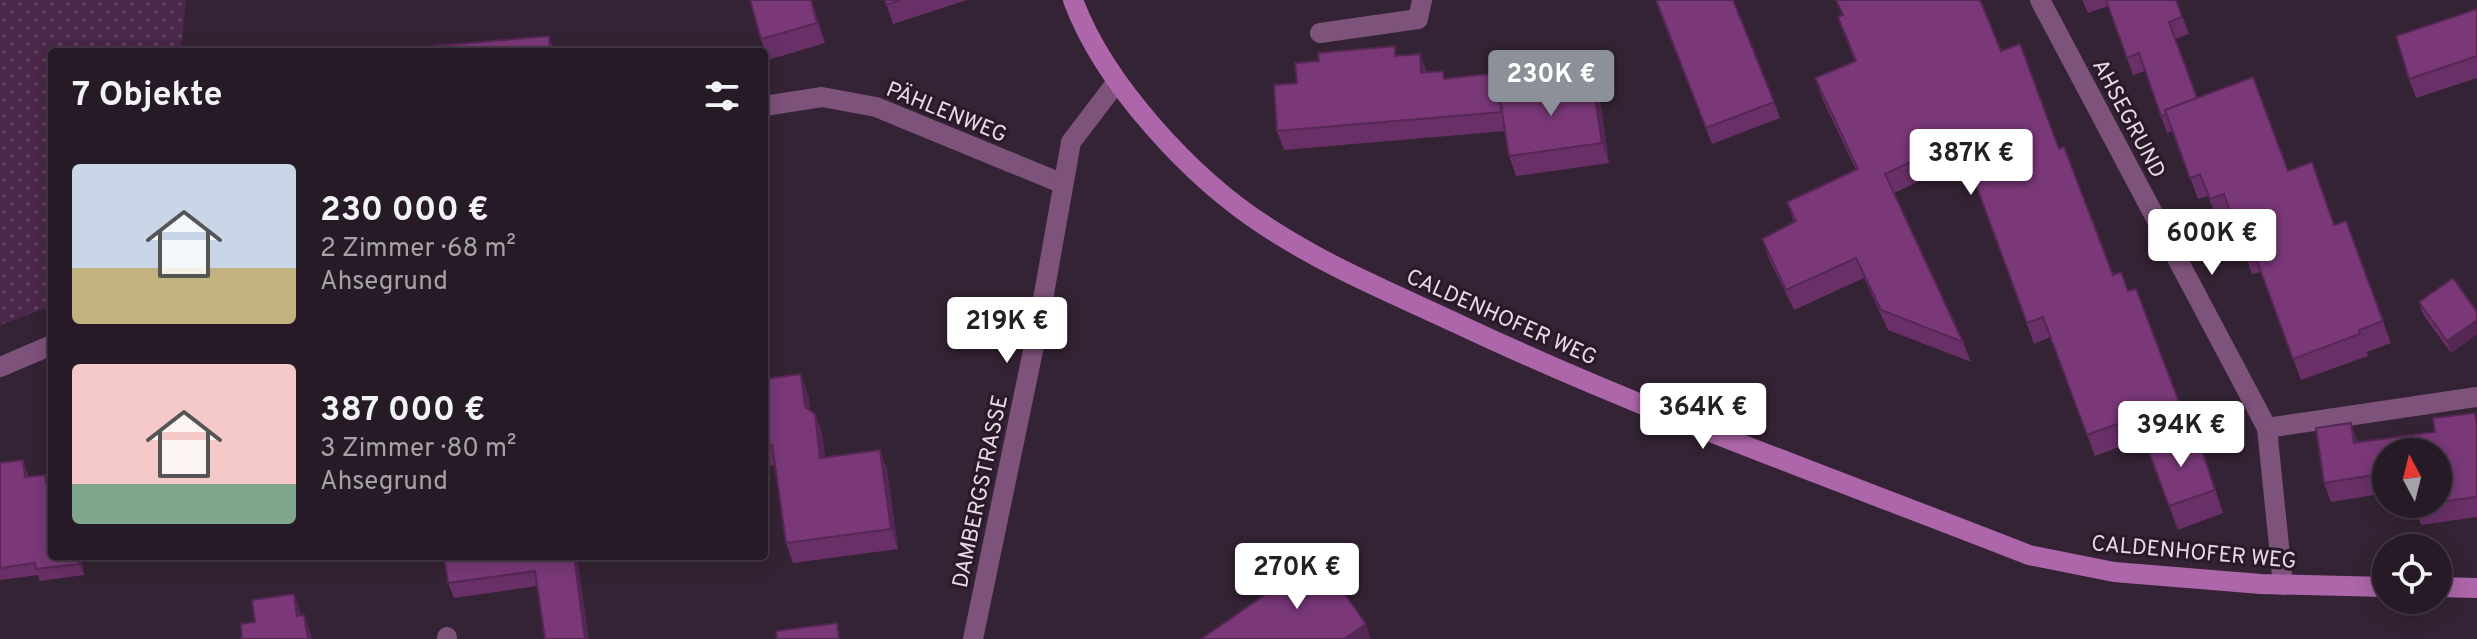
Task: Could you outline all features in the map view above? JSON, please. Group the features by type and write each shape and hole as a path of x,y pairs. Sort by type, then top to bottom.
{"main road":[{"name":"CALDENHOFER WEG","path":"1073,0 1116,83 1184,159 1265,226 1340,269 1544,365 2029,555 2114,572 2283,585 2372,587"},
{"path":"2452,587 2477,588"}],"street":[{"path":"1320,33 1418,19 1422,0"},
{"name":"AHSEGRUND","path":"2040,0 2267,428 2283,585"},
{"name":"DAMBERGSTRASSE","path":"973,639 1039,322 1061,183 1071,142 1116,83"},
{"name":"PÄHLENWEG","path":"768,105 822,97 876,107 1061,183"},
{"path":"0,367 48,347"},
{"path":"2267,428 2477,397"}],"shaded area":[{"path":"0,0 186,0 181,48 48,48 48,307 0,325"}],"building":[{"path":"750,0 811,0 817,23 761,39"},
{"path":"1656,0 1733,0 1774,102 1706,128"},
{"path":"1836,0 1980,0 2001,51 2020,44 2059,149 2064,147 2113,275 2121,272 2128,291 2136,289 2179,402 2087,435 2043,317 2027,323 1959,139 1885,174 1963,342 1881,310 1856,258 1786,290 1762,239 1796,221 1787,202 1858,169 1815,78 1856,61 1838,17 1843,15"},
{"path":"2106,0 2176,0 2182,17 2169,22 2197,98 2165,110 2167,114 2161,116 2139,53 2127,58"},
{"path":"2477,9 2477,56 2409,79 2396,36"},
{"path":"549,36 550,48 435,48"},
{"path":"1395,46 1395,56 1420,54 1421,73 1443,71 1444,79 1497,73 1502,112 1277,131 1274,85 1297,83 1295,63 1319,61 1318,53"},
{"path":"2253,77 2288,171 2312,162 2334,225 2346,221 2383,321 2359,330 2360,334 2293,359 2253,250 2244,252 2224,194 2210,199 2200,174 2190,178 2165,110"},
{"path":"1592,79 1602,143 1509,156 1499,93"},
{"path":"2453,278 2477,312 2477,320 2447,341 2419,302"},
{"path":"801,374 805,407 815,414 820,458 880,450 891,529 786,543 772,445 768,446 768,378"},
{"path":"2475,413 2477,497 2452,500 2452,438 2391,438 2435,432 2433,418"},
{"path":"2351,423 2354,443 2372,441 2372,475 2324,483 2316,428"},
{"path":"2198,438 2215,490 2169,506 2146,444"},
{"path":"23,460 25,477 45,475 48,482 48,560 78,560 79,564 36,569 35,563 0,568 0,463"},
{"path":"1319,557 1366,624 1344,639 1201,639"},
{"path":"445,560 575,560 585,639 545,639 535,571 448,583"},
{"path":"294,594 297,616 304,615 308,639 242,639 241,624 255,622 252,600"},
{"path":"837,623 839,639 777,639 776,631"}]}
